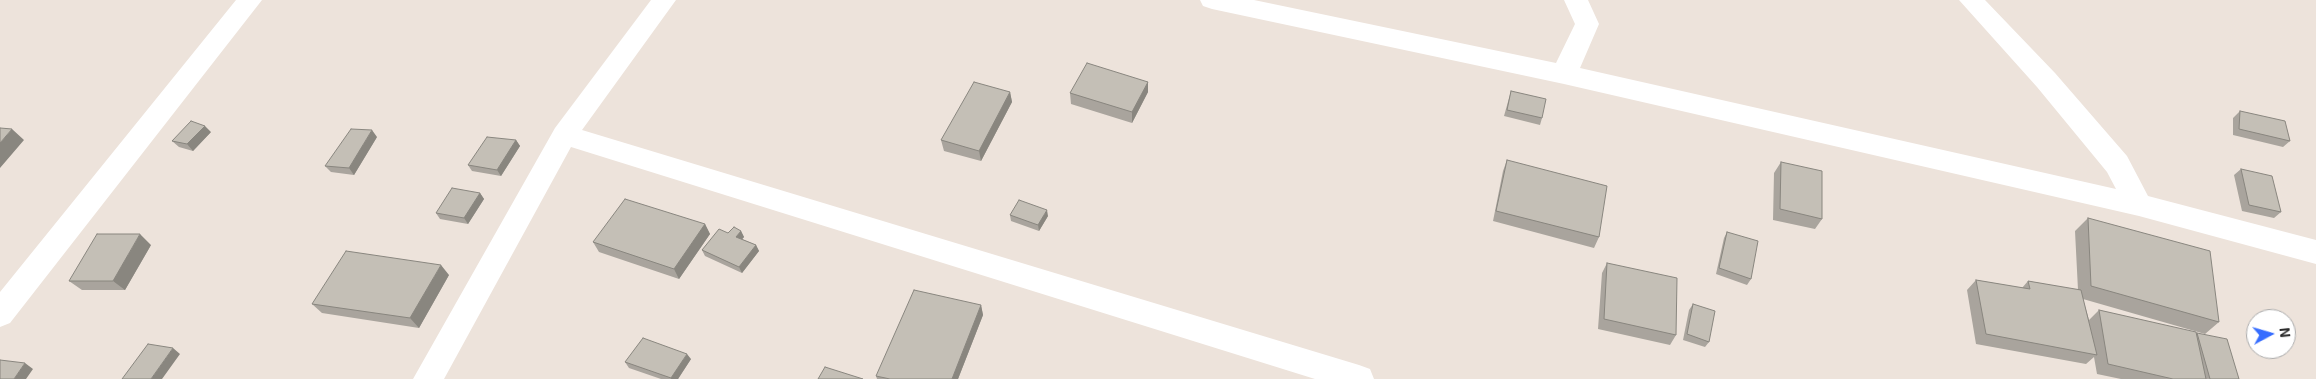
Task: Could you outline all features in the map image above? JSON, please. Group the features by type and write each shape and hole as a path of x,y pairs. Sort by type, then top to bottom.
{"street":[{"path":"0,314 250,0"},
{"path":"428,379 564,135 664,0"},
{"path":"1212,0 1564,74 2139,204 2316,252"},
{"path":"1564,74 1587,24 1576,0"},
{"path":"1971,0 2046,80 2117,164 2139,204"},
{"path":"564,135 1359,379"}],"building":[{"path":"1087,63 1148,82 1132,112 1070,93"},
{"path":"974,82 1010,92 979,151 941,140"},
{"path":"1511,91 1546,99 1542,118 1507,110"},
{"path":"2240,111 2285,121 2290,141 2239,129"},
{"path":"191,121 205,126 187,144 172,141"},
{"path":"0,128 12,129 0,143"},
{"path":"351,129 372,130 349,168 325,166"},
{"path":"487,137 516,140 497,170 468,165"},
{"path":"1507,160 1607,186 1599,237 1496,211"},
{"path":"1781,162 1822,171 1822,219 1780,209"},
{"path":"2241,169 2272,176 2281,212 2249,205"},
{"path":"452,188 480,193 464,218 436,213"},
{"path":"625,199 705,224 674,269 593,242"},
{"path":"1019,200 1047,210 1038,225 1010,215"},
{"path":"2088,218 2210,251 2219,322 2091,286"},
{"path":"734,227 741,231 736,237 756,245 739,267 702,250 719,229 728,233"},
{"path":"1727,232 1758,241 1751,279 1719,268"},
{"path":"97,234 140,234 113,281 69,281"},
{"path":"346,251 441,265 410,318 312,304"},
{"path":"1607,263 1677,278 1676,335 1604,319"},
{"path":"1976,280 2030,289 2028,281 2081,290 2097,355 1986,334"},
{"path":"914,290 981,305 952,379 890,379 876,376"},
{"path":"1693,304 1715,311 1709,342 1687,334"},
{"path":"2099,310 2196,332 2206,379 2173,379 2108,364"},
{"path":"2197,333 2227,339 2239,379 2210,379"},
{"path":"643,338 687,354 671,378 625,362"},
{"path":"148,344 173,348 151,379 122,379"},
{"path":"0,360 25,363 14,379 0,379"},
{"path":"825,367 863,379 818,379"}]}
